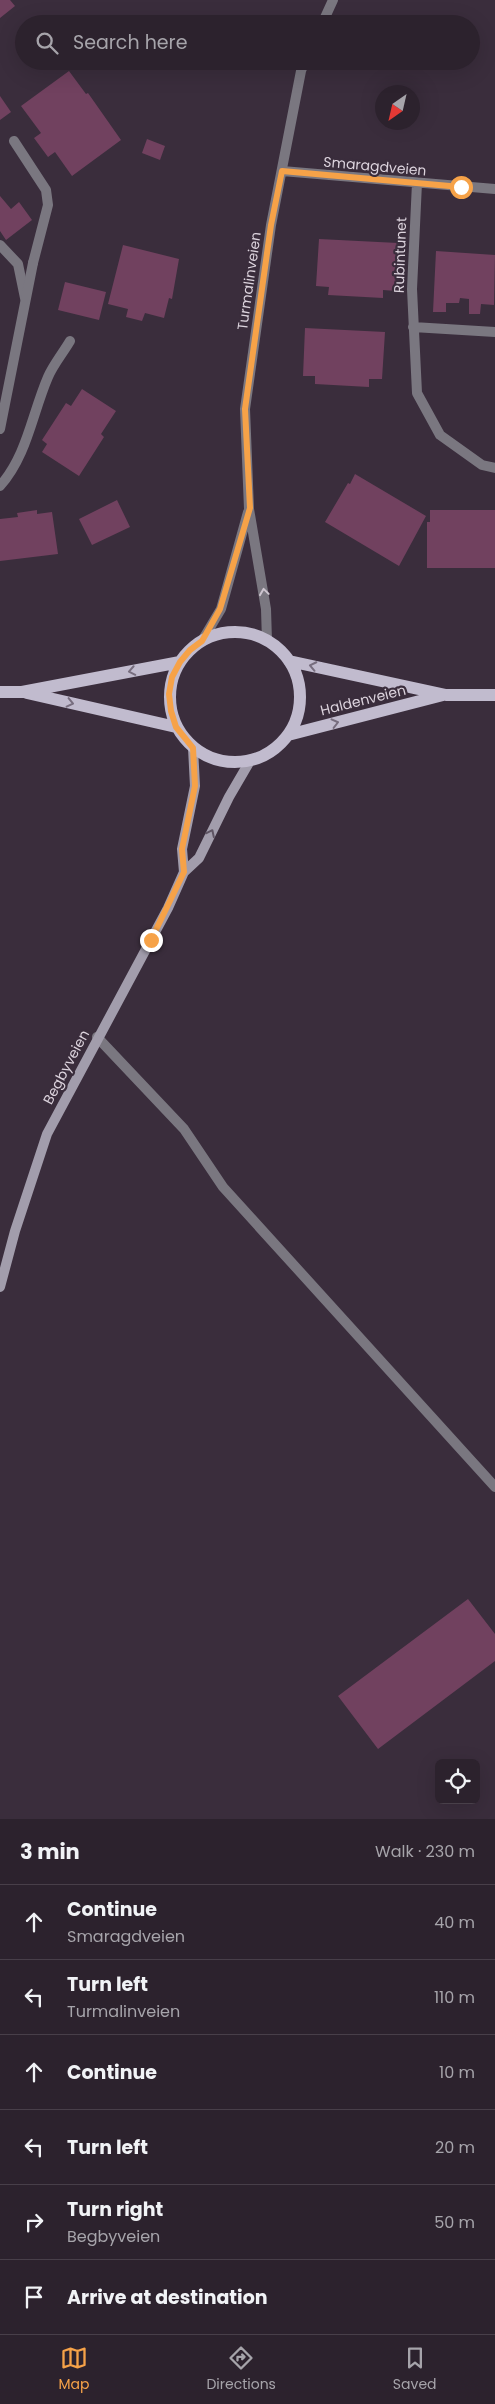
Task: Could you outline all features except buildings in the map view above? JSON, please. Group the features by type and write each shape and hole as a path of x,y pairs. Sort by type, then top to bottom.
{"main road":[{"path":"234,632 251,634 267,640 279,649 289,661 296,675 300,690 297,714 288,735 278,747 250,761 230,762 217,760 193,748 176,727 171,711 169,694 172,677 180,662 190,650 202,641 218,634 234,632"},
{"name":"Haldenveien","path":"289,661 446,695 495,695"},
{"path":"0,692 22,692 180,662"},
{"path":"22,692 176,727"},
{"name":"Haldenveien","path":"288,735 446,695"},
{"name":"Begbyveien","path":"184,872 182,849 195,786 193,748"},
{"name":"Begbyveien","path":"0,1287 20,1213 47,1134 97,1037 164,916 184,872 199,858 229,797 250,761"}],"street":[{"path":"326,15 333,0"},
{"name":"Turmalinveien","path":"267,640 266,608 250,508 245,409 271,225 301,70"},
{"path":"0,429 33,263 48,205 46,190 14,141"},
{"name":"Smaragdveien","path":"282,171 495,189"},
{"name":"Rubintunet","path":"417,183 413,327 416,393 440,435 482,466 495,468"},
{"path":"0,245 18,264 26,301"},
{"path":"413,327 495,332"},
{"path":"0,486 11,474 33,425 48,376 70,341"},
{"name":"Turmalinveien","path":"202,641 220,609 250,508"},
{"path":"97,1037 184,1129 223,1187 495,1487"}],"route":[{"path":"151,940 184,872 182,849 195,786 193,748 176,727 171,711 169,694 172,677 180,662 190,650 202,641 220,609 231,566 250,508 245,409 271,225 282,171 461,187"}]}
